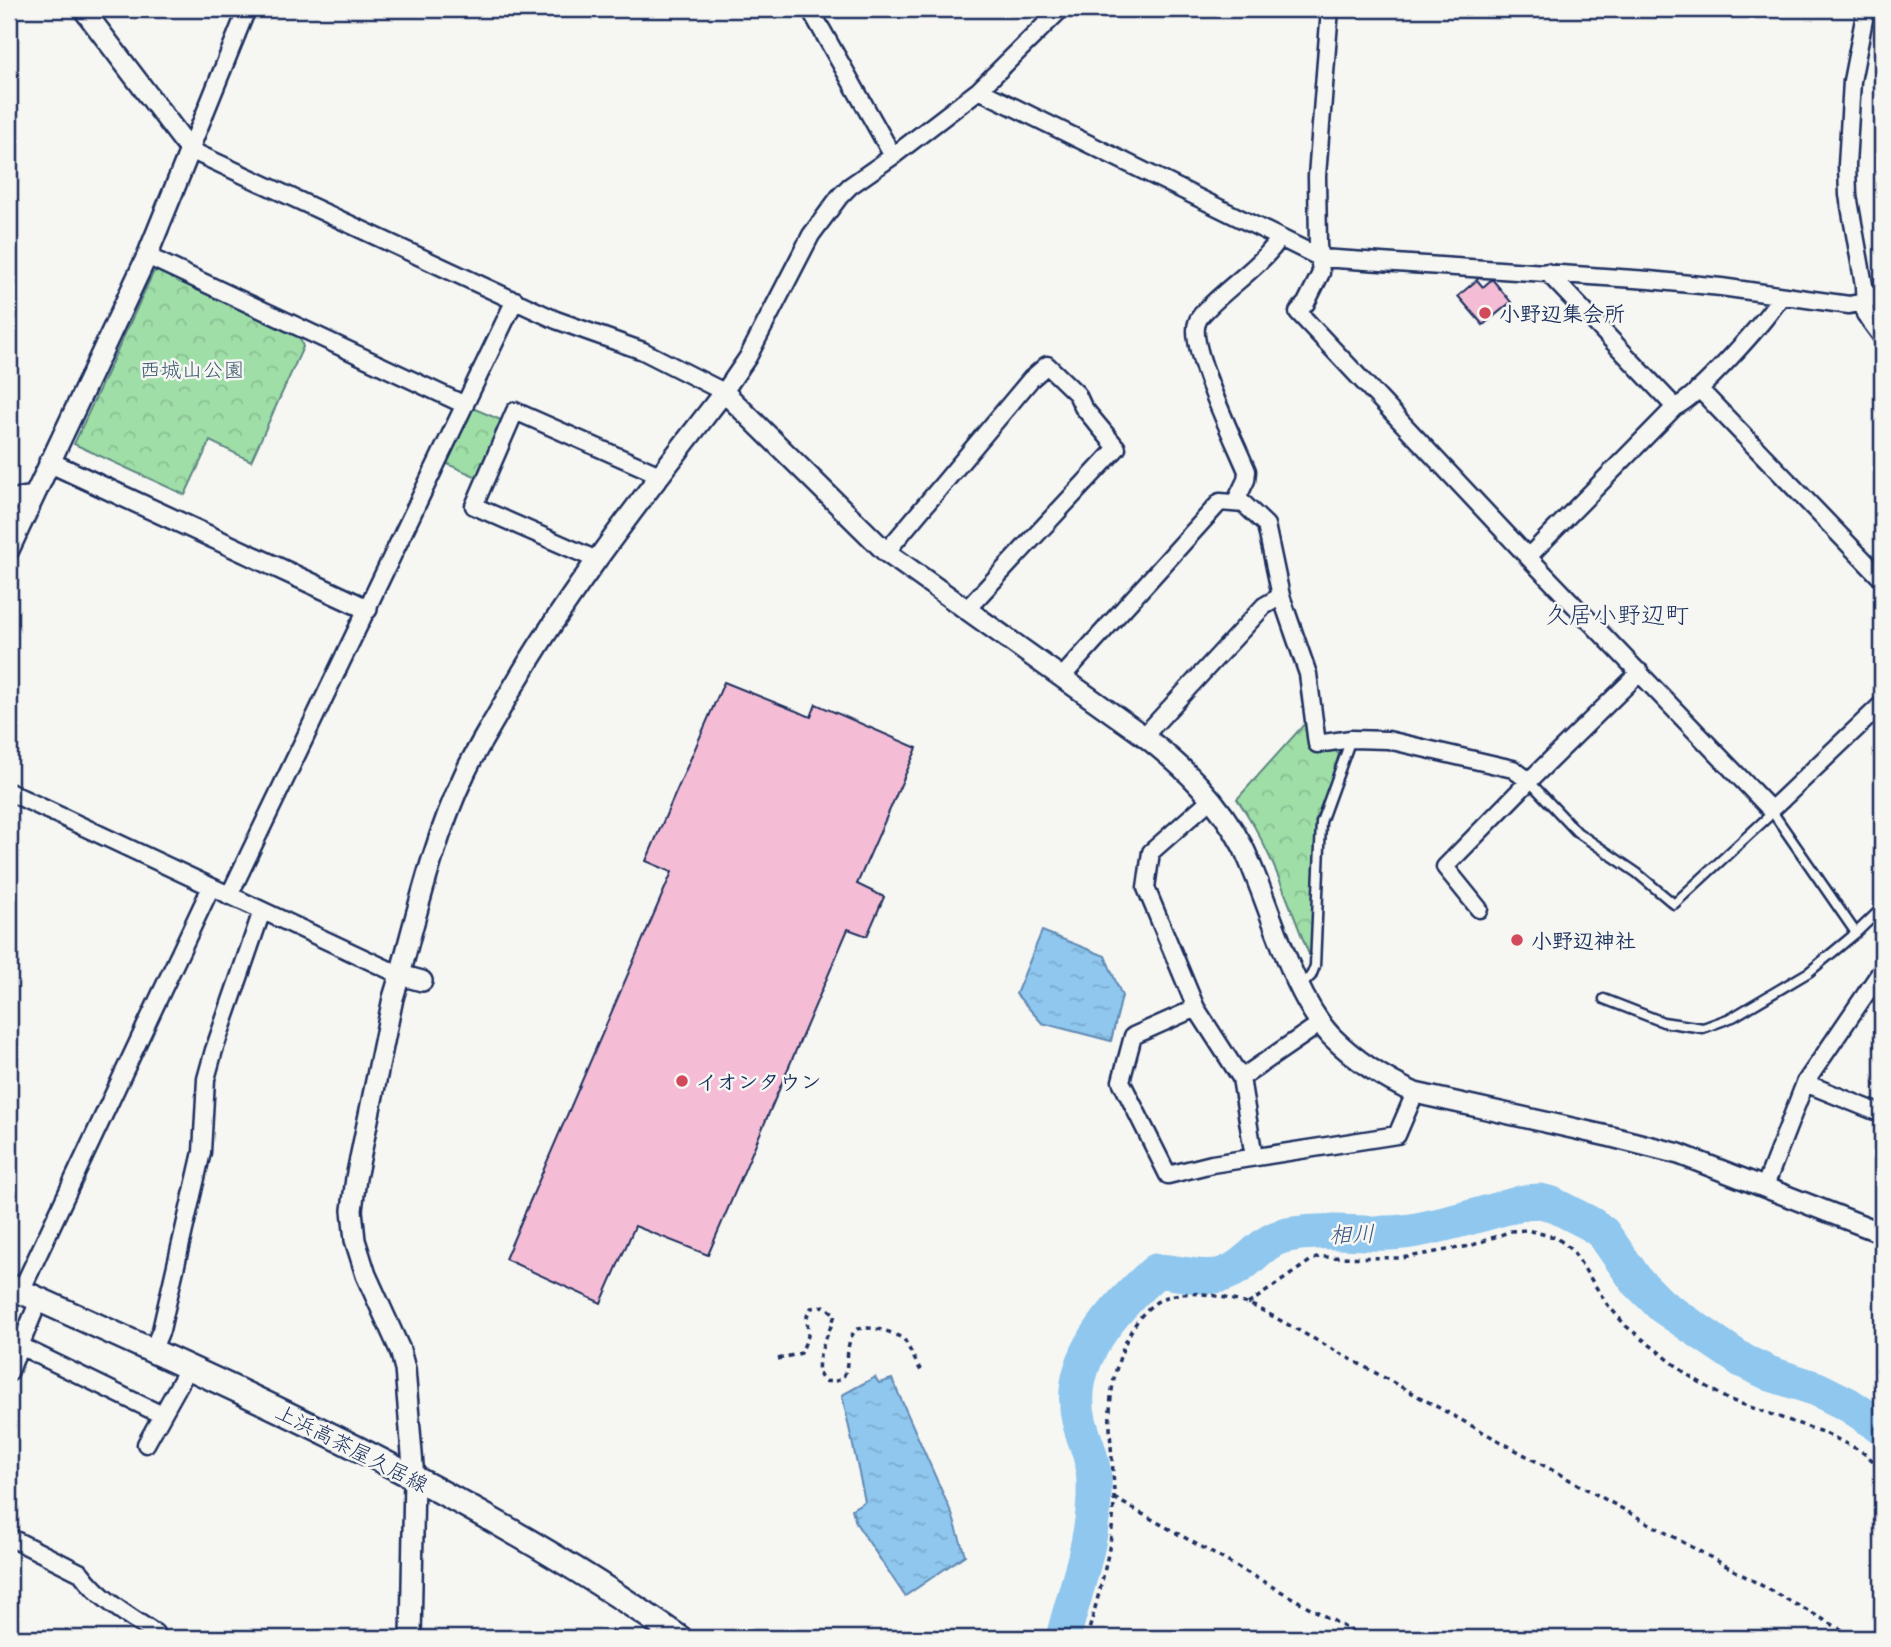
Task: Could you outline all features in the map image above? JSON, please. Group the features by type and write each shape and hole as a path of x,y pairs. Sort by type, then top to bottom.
{"main road":[{"name":"上浜高茶屋久居線","path":"23,1292 153,1349 414,1478 590,1578 680,1638"}],"street":[{"path":"83,9 190,150 556,320 643,351 724,391 886,552 1181,765 1232,826 1301,986 1321,1023 1331,1035 1387,1080 1415,1093 1679,1154 1882,1233"},
{"path":"9,550 147,257 247,9"},
{"path":"810,9 893,156"},
{"path":"411,1638 414,1478 405,1369 400,1350 366,1275 355,1240 352,1210 356,1178 393,998 449,813 465,772 549,627 748,357 811,235 850,186 979,90 1061,9"},
{"path":"1330,9 1317,176 1321,273 1306,303 1298,312 1528,558 1771,810 1882,704"},
{"path":"1866,9 1852,81 1848,195 1864,285 1865,314 1882,337"},
{"path":"979,90 1321,258 1547,272 1709,286 1849,305 1864,302 1882,291"},
{"path":"1235,503 1246,480 1247,471 1205,373 1196,335 1197,323 1206,311 1271,252 1280,238"},
{"path":"147,257 465,405"},
{"path":"1547,272 1675,407"},
{"path":"1528,558 1675,407 1685,403 1771,312 1781,296"},
{"path":"229,896 514,300"},
{"path":"886,552 1031,379 1047,365 1077,394 1083,407 1117,448 966,610"},
{"path":"1697,390 1705,395 1882,579"},
{"path":"597,559 474,506 515,411 660,475"},
{"path":"49,462 367,609"},
{"path":"9,500 33,496"},
{"path":"1061,678 1220,502 1244,504 1266,526 1281,596 1308,674 1317,744 1351,739 1388,740 1513,769 1529,781"},
{"path":"1144,736 1265,606 1281,596"},
{"path":"1479,909 1445,867 1640,673"},
{"path":"9,792 400,975 422,981"},
{"path":"1211,799 1151,852 1146,888 1196,1008 1241,1078 1254,1157"},
{"path":"9,1373 20,1346 23,1292 211,887"},
{"path":"153,1349 161,1330 202,1152 206,1079 262,911"},
{"path":"1765,1186 1805,1083 1882,970"},
{"path":"1196,1008 1133,1036 1121,1081 1168,1175 1212,1164 1397,1135 1415,1093"},
{"path":"1241,1078 1321,1023"},
{"path":"1805,1083 1882,1114"},
{"path":"20,1346 162,1415"},
{"path":"146,1444 190,1367"},
{"path":"9,1537 81,1573 111,1604 155,1633"}],"lane":[{"path":"1301,986 1311,976 1315,966 1321,822 1351,739"},
{"path":"1529,781 1577,832 1637,873 1674,904 1768,817 1771,810"},
{"path":"1771,810 1856,933"},
{"path":"1604,999 1663,1022 1703,1028 1732,1017 1809,972 1882,908"}],"path":[{"path":"1248,1304 1310,1261 1319,1258 1402,1258 1470,1245 1511,1231 1537,1231 1564,1242 1607,1304 1626,1326 1688,1375 1727,1399 1825,1433 1861,1451 1882,1468"},
{"path":"1087,1638 1104,1573 1114,1497 1110,1444 1112,1385 1122,1352 1149,1308 1165,1298 1187,1293 1248,1304 1857,1638"},
{"path":"778,1359 801,1353 808,1336 807,1316 811,1308 824,1306 835,1314 818,1362 817,1372 824,1381 837,1382 843,1378 848,1366 848,1341 857,1329 867,1328 879,1328 904,1339 923,1376"},
{"path":"1114,1497 1364,1638"}],"green space":[{"name":"西城山公園","path":"159,269 299,335 303,347 251,461 210,441 185,495 74,444 153,273"},
{"path":"470,407 501,420 477,477 445,463"},
{"path":"1308,720 1312,751 1333,749 1339,754 1318,822 1310,957 1260,836 1237,799"}],"water":[{"path":"1042,931 1105,956 1122,996 1111,1041 1042,1023 1016,994"},
{"path":"875,1377 879,1383 892,1379 952,1514 965,1555 905,1596 856,1523 852,1509 865,1501 842,1395"}],"building":[{"name":"小野辺集会所","path":"1492,279 1511,302 1483,325 1458,296 1477,280 1483,287"},
{"name":"イオンタウン","path":"724,682 811,717 816,704 917,748 857,884 884,897 867,936 848,929 708,1255 635,1226 601,1303 505,1259 672,872 646,861"}],"waterway":[{"name":"相川","path":"1063,1638 1084,1561 1094,1502 1094,1473 1079,1420 1077,1398 1079,1377 1086,1356 1110,1319 1156,1271 1200,1276 1225,1274 1241,1266 1267,1243 1283,1236 1315,1232 1395,1233 1454,1222 1525,1202 1540,1201 1552,1204 1603,1233 1636,1280 1662,1306 1743,1361 1771,1374 1817,1389 1849,1405 1882,1427"}],"place":[{"name":"小野辺集会所","path":"1485,313"},
{"name":"小野辺神社","path":"1517,940"},
{"name":"イオンタウン","path":"682,1081"}],"district":[{"name":"久居小野辺町","path":"1617,614"}]}
